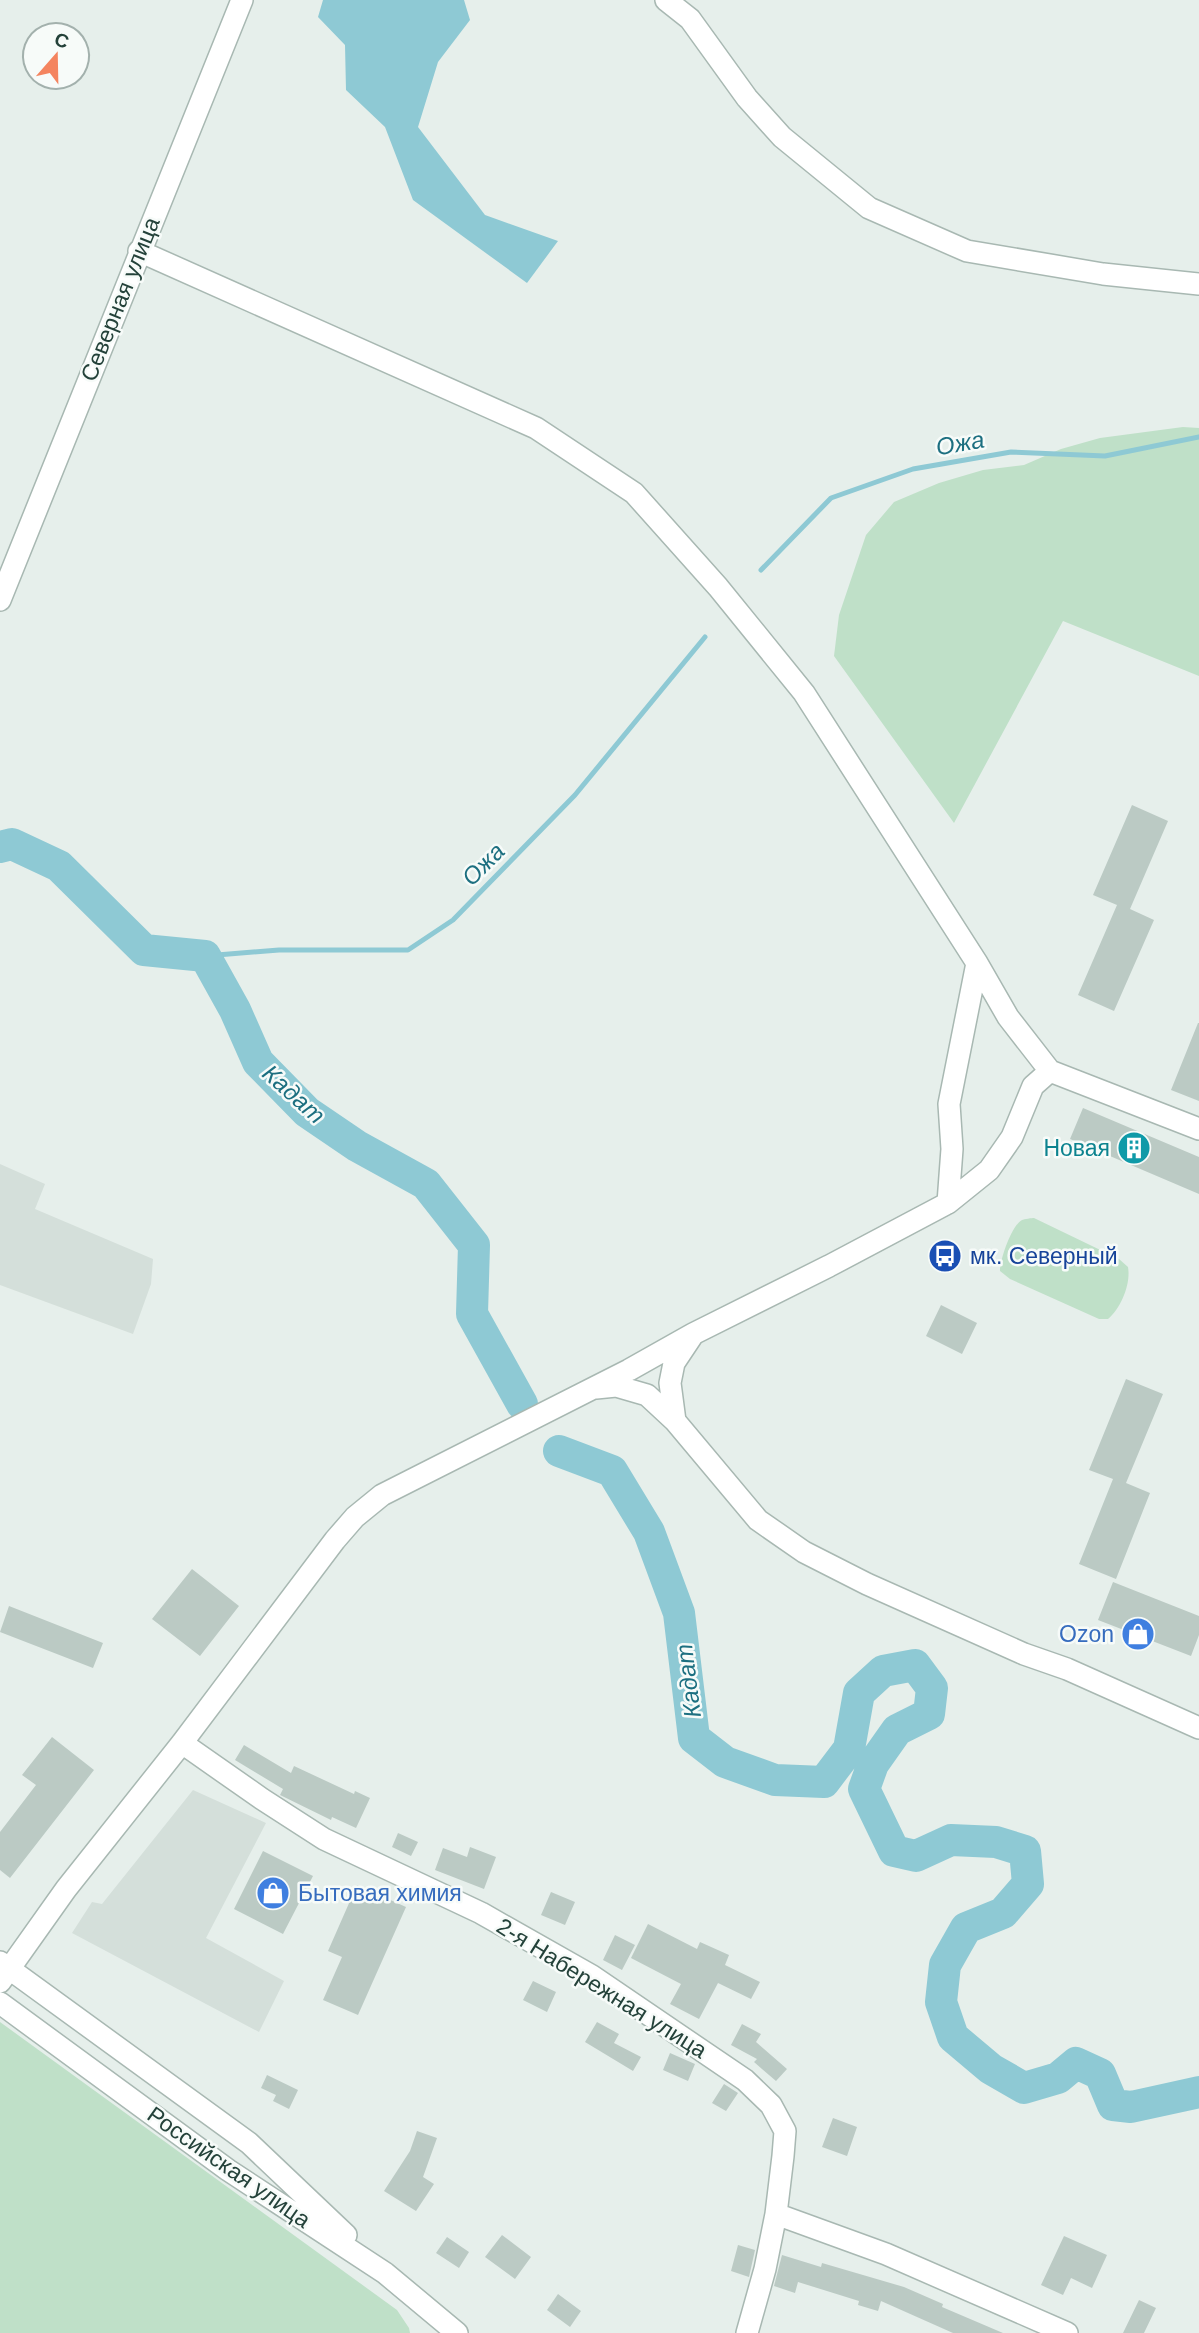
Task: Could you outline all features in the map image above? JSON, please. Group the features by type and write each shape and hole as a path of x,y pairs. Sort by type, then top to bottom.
{"street":[{"name":"Северная улица","path":"0,600 242,0"},
{"path":"666,0 690,19 747,98 782,137 869,208 967,251 1103,274 1199,284"},
{"path":"139,251 536,428 634,493 719,587 804,693 1008,1017 1049,1071 1199,1129"},
{"path":"948,1203 952,1149 948,1104 976,963"},
{"path":"385,2273 249,2143 3,1971 182,1744 355,1517 382,1495 594,1388 948,1203 989,1170 1012,1137 1033,1086 1049,1071"},
{"path":"676,1421 670,1383 674,1363 693,1334"},
{"path":"594,1388 616,1386 647,1395 676,1421 758,1520 804,1552 867,1584 1024,1654 1199,1728"},
{"name":"2-я Набережная улица","path":"182,1744 324,1839 481,1913 592,1976 745,2080 771,2105 785,2131 776,2214"},
{"name":"Российская улица","path":"0,2003 229,2170 385,2273 451,2331"},
{"path":"747,2333 765,2269 776,2214 886,2254 1067,2333"}],"shaded area":[{"path":"0,1164 45,1184 35,1209 153,1259 151,1284 133,1334 0,1285"},
{"path":"193,1790 266,1823 206,1938 284,1981 259,2032 72,1933 92,1902 102,1904"}],"green space":[{"path":"1183,427 1199,428 1199,676 1063,621 954,823 834,656 839,615 866,535 894,502 939,483 983,470 1024,465 1061,449 1100,438"},
{"path":"1034,1218 1119,1259 1128,1267 1124,1295 1108,1319 1099,1319 1010,1279 1000,1271 1004,1251 1014,1228 1022,1220"},
{"path":"0,2022 397,2310 410,2333 0,2333"}],"water":[{"path":"323,0 464,0 470,20 438,62 418,127 485,215 558,241 527,283 413,200 385,127 346,90 345,45 318,17"}],"building":[{"path":"1132,805 1168,821 1130,909 1154,920 1114,1011 1078,995 1117,905 1093,895"},
{"path":"1199,1023 1199,1101 1171,1090"},
{"name":"Новая","path":"1083,1108 1199,1157 1199,1194 1070,1139"},
{"path":"941,1305 977,1323 962,1354 926,1336"},
{"path":"1126,1379 1163,1394 1126,1483 1150,1493 1116,1579 1079,1564 1113,1479 1089,1470"},
{"path":"192,1569 239,1606 200,1656 152,1619"},
{"path":"1113,1582 1199,1616 1199,1635 1191,1656 1098,1620"},
{"path":"9,1606 103,1643 93,1668 0,1632"},
{"path":"52,1737 94,1770 10,1878 0,1870 0,1832 36,1785 22,1775"},
{"path":"244,1745 291,1773 294,1766 354,1794 355,1791 370,1798 356,1828 332,1817 331,1820 280,1795 283,1789 235,1760"},
{"path":"398,1833 418,1842 411,1856 392,1847"},
{"path":"470,1847 496,1857 484,1889 435,1870 443,1848 467,1857"},
{"name":"Бытовая химия","path":"263,1851 313,1876 283,1934 234,1909"},
{"path":"357,1885 406,1907 358,2015 323,2000 342,1957 328,1951"},
{"path":"551,1892 575,1902 565,1925 541,1915"},
{"path":"648,1924 697,1949 700,1942 729,1955 725,1965 760,1982 751,1999 718,1983 699,2019 670,2004 681,1984 631,1958"},
{"path":"615,1935 635,1945 622,1970 603,1960"},
{"path":"533,1981 556,1992 547,2012 523,2000"},
{"path":"597,2022 619,2034 614,2043 641,2057 633,2071 585,2042"},
{"path":"742,2024 761,2034 756,2042 787,2069 776,2081 754,2062 757,2059 731,2045"},
{"path":"670,2053 695,2064 688,2081 663,2070"},
{"path":"267,2075 298,2090 289,2109 273,2101 276,2095 261,2088"},
{"path":"724,2084 738,2093 726,2111 712,2103"},
{"path":"833,2118 857,2127 847,2156 822,2147"},
{"path":"417,2131 437,2138 423,2177 434,2184 416,2211 384,2191 410,2151"},
{"path":"502,2235 531,2257 515,2279 485,2257"},
{"path":"1064,2236 1107,2255 1092,2288 1071,2278 1063,2295 1041,2285"},
{"path":"447,2237 469,2252 459,2268 436,2253"},
{"path":"738,2245 755,2250 749,2277 731,2271"},
{"path":"782,2255 821,2267 822,2263 904,2287 943,2304 942,2307 1003,2333 953,2333 881,2301 878,2311 858,2305 859,2301 798,2282 795,2293 774,2286"},
{"path":"558,2294 581,2311 570,2327 547,2310"},
{"path":"1139,2300 1156,2308 1144,2333 1123,2333"}],"waterway":[{"name":"Ожа","path":"761,570 831,498 913,469 1011,452 1105,456 1199,437"},
{"name":"Ожа","path":"205,956 279,950 408,950 453,920 575,795 705,637"},
{"name":"Кадат","path":"0,847 12,844 59,866 144,950 205,956 235,1010 258,1062 307,1112 357,1146 426,1184 474,1245 472,1314 522,1404"},
{"name":"Кадат","path":"559,1451 612,1471 649,1532 679,1613 694,1738 725,1762 775,1780 824,1782 849,1749 859,1693 883,1671 915,1665 932,1688 929,1714 897,1730 873,1764 864,1789 894,1851 916,1856 951,1840 996,1842 1025,1851 1028,1884 1003,1913 966,1928 945,1965 941,2002 953,2037 991,2069 1024,2088 1058,2078 1076,2063 1100,2074 1113,2105 1131,2107 1199,2092"}],"place":[{"name":"Новая","path":"1134,1148"},
{"name":"мк. Северный","path":"945,1256"},
{"name":"Ozon","path":"1138,1634"},
{"name":"Бытовая химия","path":"273,1893"}]}
